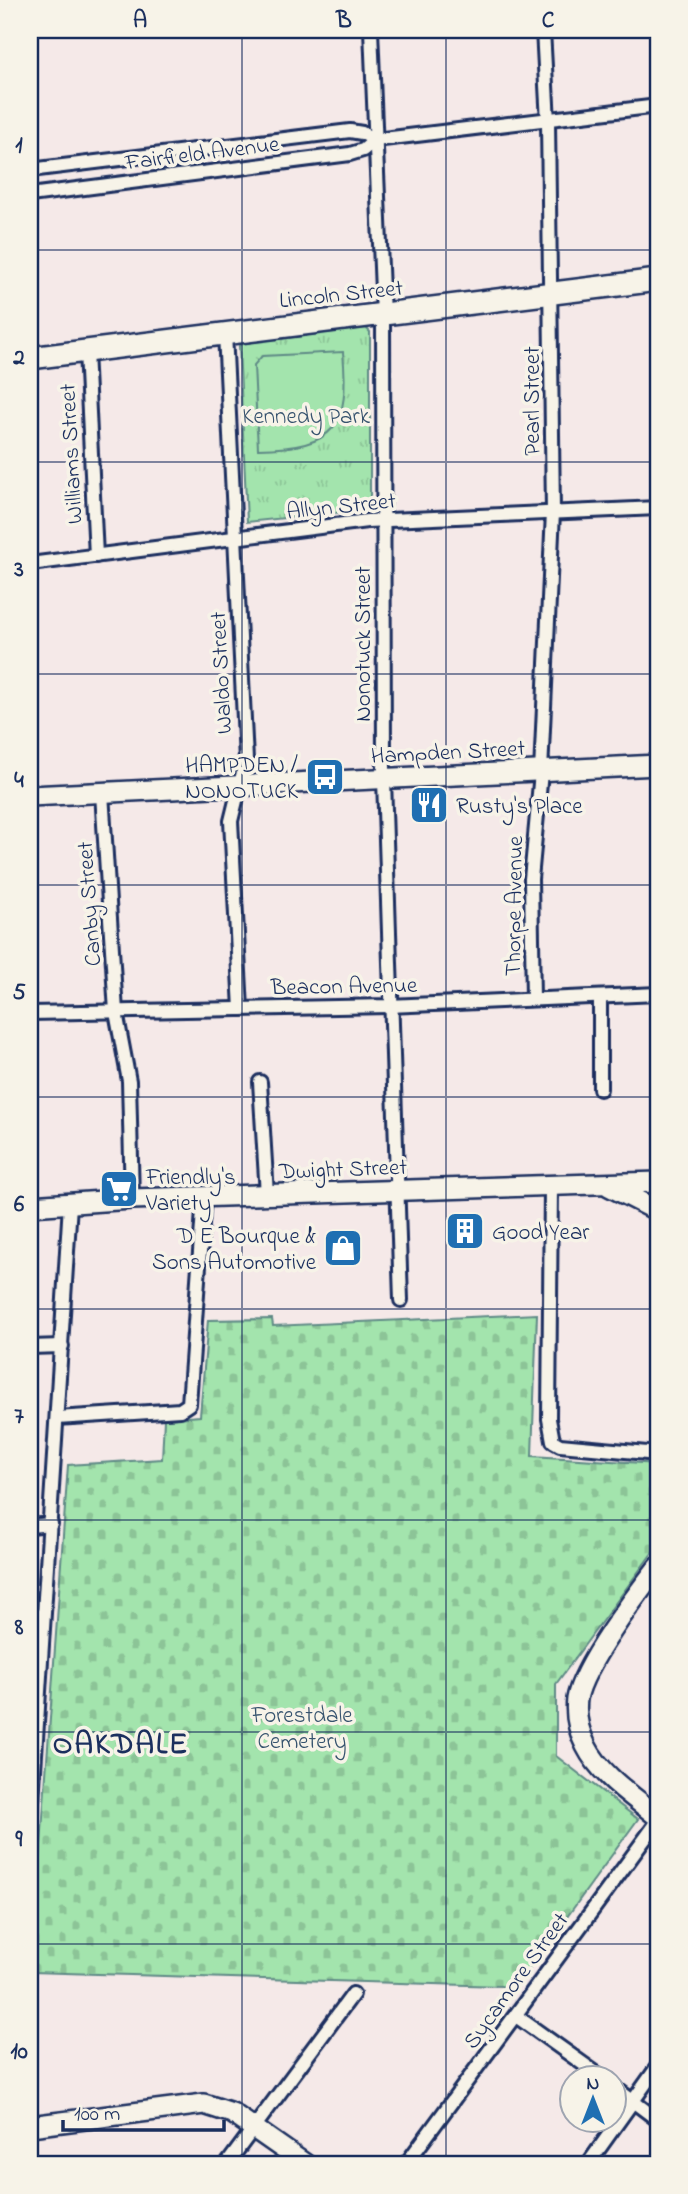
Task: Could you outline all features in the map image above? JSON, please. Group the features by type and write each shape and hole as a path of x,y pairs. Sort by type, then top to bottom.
{"main road":[{"name":"Lincoln Street","path":"30,358 658,280"},
{"name":"Hampden Street","path":"30,796 658,765"},
{"name":"Dwight Street","path":"30,1206 132,1199 658,1182"},
{"path":"605,1184 644,1201 658,1211"},
{"path":"658,1567 594,1662 577,1698 578,1720 587,1748 606,1773 658,1819"},
{"path":"30,2126 204,2104 232,2113 305,2164"}],"street":[{"name":"Nonotuck Street","path":"371,30 383,315 384,779 389,1006 401,1300"},
{"name":"Pearl Street","path":"541,772 553,512 548,122 543,30"},
{"name":"Fairfield Avenue","path":"30,195 350,154 363,150 375,140 548,122 658,106"},
{"name":"Fairfield Avenue","path":"30,170 350,131 362,133 375,140"},
{"name":"Waldo Street","path":"225,333 246,760 231,821 241,1009"},
{"name":"Williams Street","path":"86,351 96,555"},
{"name":"Allyn Street","path":"30,564 235,536 382,520 658,508"},
{"name":"Thorpe Avenue","path":"533,999 531,879 541,772"},
{"name":"Canby Street","path":"102,793 116,1012 129,1081 132,1199"},
{"name":"Beacon Avenue","path":"30,1013 389,1006 658,994"},
{"path":"600,997 600,1089"},
{"path":"260,1082 267,1195"},
{"path":"551,1186 549,1419 553,1441 560,1445 658,1454"},
{"path":"57,1418 180,1410 189,1405 204,1197"},
{"path":"30,1833 70,1205"},
{"path":"30,1347 62,1346"},
{"path":"30,1527 51,1524"},
{"name":"Sycamore Street","path":"406,2164 658,1819"},
{"path":"227,2164 353,1994"},
{"path":"516,2016 583,2064"},
{"path":"588,2164 658,2066"},
{"path":"628,2097 658,2120"}],"green space":[{"name":"Kennedy Park","path":"366,328 370,332 370,500 362,510 247,522 239,346 243,343"},
{"path":"343,352 344,399 340,415 332,428 321,438 305,444 258,449 254,365 262,356"},
{"name":"Forestdale Cemetery","path":"537,1314 532,1456 658,1464 658,1545 556,1684 556,1756 638,1819 514,1990 501,1986 32,1972 68,1465 162,1459 164,1419 200,1416 208,1320 272,1319 273,1326"}],"place":[{"name":"HAMPDEN / NONOTUCK","path":"325,777"},
{"name":"Rusty's Place","path":"429,805"},
{"name":"Friendly's Variety","path":"119,1189"},
{"name":"Good Year","path":"465,1231"},
{"name":"D E Bourque & Sons Automotive","path":"343,1248"}],"district":[{"name":"OAKDALE","path":"121,1743"}]}
